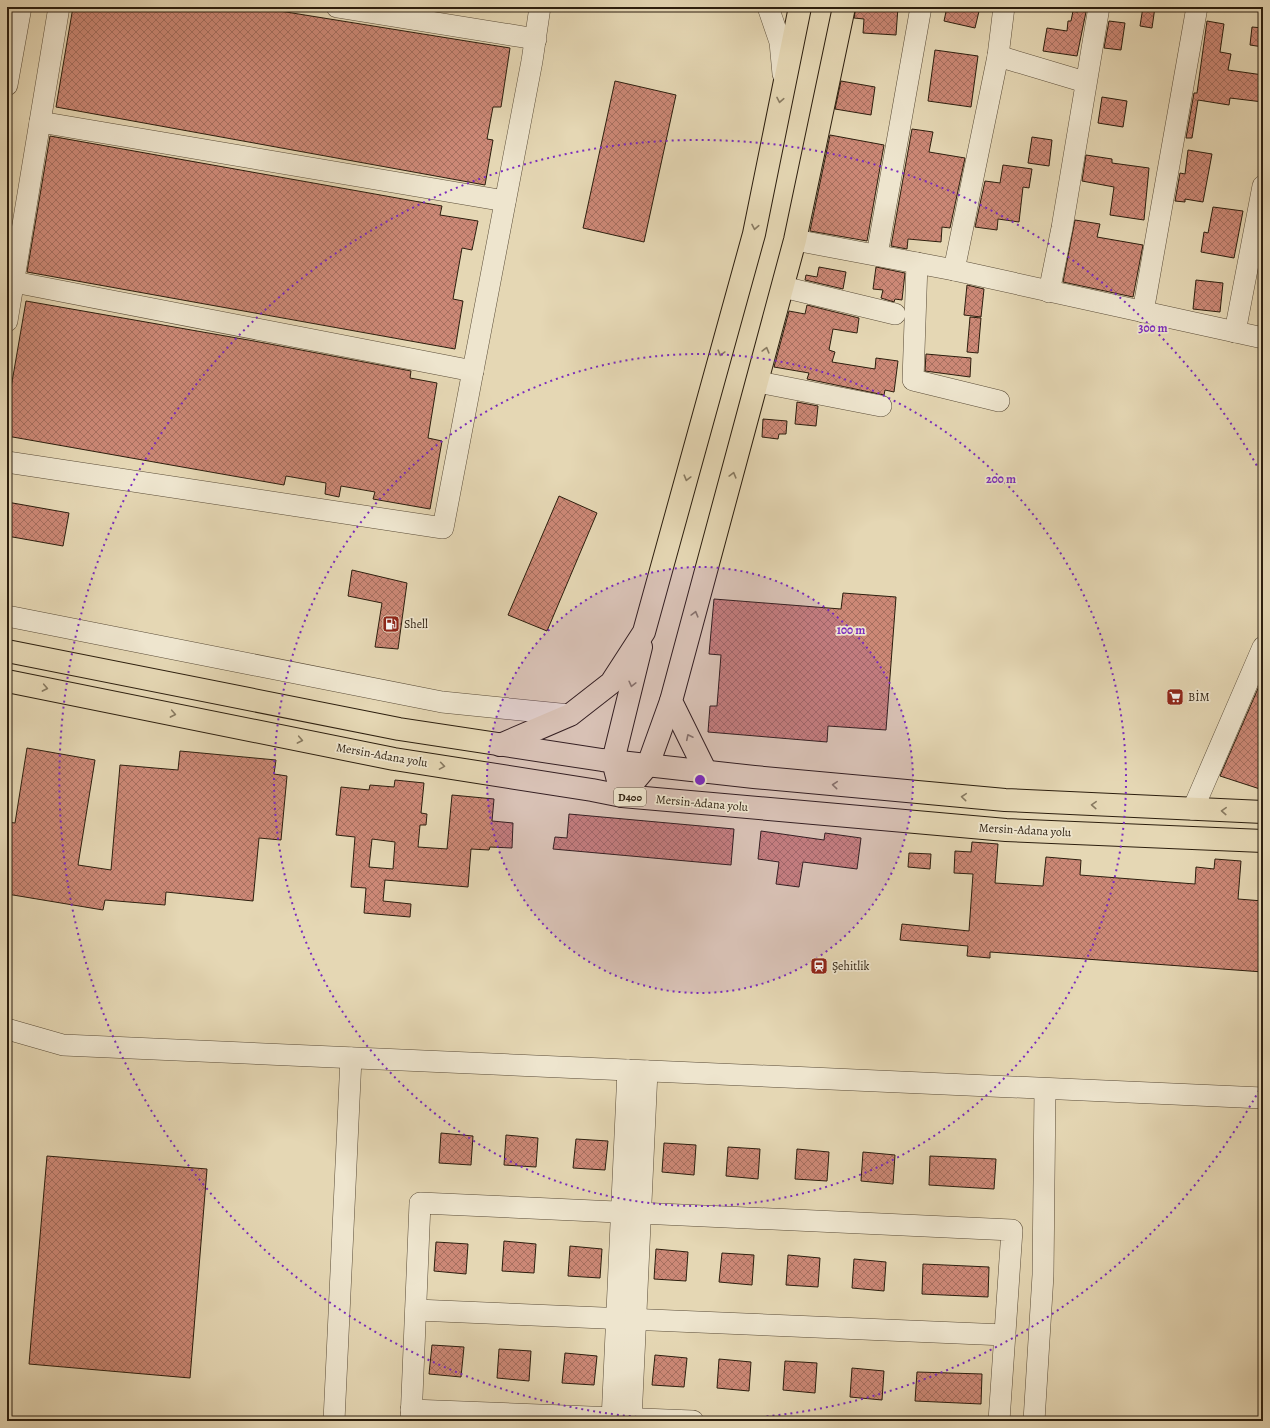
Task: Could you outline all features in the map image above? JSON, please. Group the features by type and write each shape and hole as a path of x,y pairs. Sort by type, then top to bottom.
{"main road":[{"path":"622,796 613,761 644,632 754,234 784,79 800,7"},
{"path":"622,796 648,765 671,701 795,240 844,7"},
{"path":"500,744 570,715 611,683 644,632"},
{"path":"7,651 398,729 613,761 706,772 1005,800 1263,812"},
{"name":"Mersin-Adana yolu","path":"7,681 394,759 584,788 622,796 1006,830 1263,841"},
{"path":"671,701 706,772"}],"street":[{"path":"7,85 22,7"},
{"path":"7,321 59,7"},
{"path":"336,7 536,39"},
{"path":"7,462 443,528 536,39 540,7"},
{"path":"768,7 780,42 784,79"},
{"path":"877,255 921,7"},
{"path":"954,270 998,56 1004,7"},
{"path":"1050,292 1099,7"},
{"path":"1143,312 1197,7"},
{"path":"998,56 1085,82"},
{"path":"40,122 505,201"},
{"path":"1235,332 1263,186"},
{"path":"795,240 954,270 1263,338"},
{"path":"917,263 914,380 999,401"},
{"path":"14,282 473,371"},
{"path":"783,287 895,314"},
{"path":"758,382 882,406"},
{"path":"7,616 442,702 570,715"},
{"path":"1193,809 1263,647"},
{"path":"7,1029 63,1045 1263,1098"},
{"path":"334,1421 351,1058"},
{"path":"621,1420 637,1071"},
{"path":"1034,1421 1043,1275 1045,1089"},
{"path":"693,1421 411,1415 420,1203 1012,1230 999,1421"},
{"path":"416,1310 1005,1335"}],"building":[{"path":"73,7 255,7 510,48 501,107 493,107 487,139 493,140 485,185 56,107"},
{"path":"856,7 898,7 896,35 863,33 864,19 854,18"},
{"path":"947,7 980,7 975,28 944,21"},
{"path":"1079,7 1087,7 1077,56 1043,51 1047,28 1067,31 1068,21 1071,21 1073,11 1078,12"},
{"path":"1143,7 1155,7 1152,28 1140,26"},
{"path":"1109,21 1125,23 1121,50 1104,48"},
{"path":"1207,21 1224,24 1220,52 1231,54 1228,70 1263,75 1263,102 1230,98 1229,105 1198,100 1192,138 1186,138 1194,93 1197,93"},
{"path":"1252,27 1263,28 1263,47 1250,45"},
{"path":"935,50 978,56 971,107 928,101"},
{"path":"615,81 676,95 644,242 583,228"},
{"path":"841,81 875,87 871,115 835,109"},
{"path":"1102,97 1127,101 1123,127 1098,123"},
{"path":"912,129 933,132 929,152 965,158 950,228 942,227 941,242 908,239 907,249 891,246"},
{"path":"830,135 884,145 867,241 810,231"},
{"path":"50,136 442,206 440,215 478,221 472,250 462,248 453,299 463,301 455,349 27,272"},
{"path":"1032,137 1052,140 1049,166 1028,163"},
{"path":"1188,150 1212,154 1203,202 1185,199 1185,202 1175,201 1180,173 1185,174"},
{"path":"1086,155 1112,159 1112,163 1149,168 1144,220 1110,215 1114,187 1082,181"},
{"path":"1003,165 1032,169 1029,188 1023,187 1019,222 998,219 997,230 975,227 985,181 1000,183"},
{"path":"1213,207 1243,211 1234,258 1201,252 1204,232 1208,233"},
{"path":"1075,220 1100,224 1097,237 1143,245 1133,297 1063,282"},
{"path":"819,267 846,272 843,289 805,280 806,275 817,277"},
{"path":"876,267 905,273 902,300 895,299 894,302 881,298 883,290 873,289"},
{"path":"1196,280 1223,283 1220,312 1193,309"},
{"path":"967,285 984,289 981,317 964,315"},
{"path":"26,301 254,341 411,371 410,378 437,383 428,438 442,441 430,509 373,499 375,492 341,486 339,497 325,494 326,483 286,476 284,485 7,436 7,411"},
{"path":"807,305 859,318 857,333 833,329 829,350 835,352 832,362 875,369 876,358 898,361 894,392 885,390 884,395 807,379 809,373 774,367 789,311 805,314"},
{"path":"970,317 981,318 978,353 967,352"},
{"path":"926,354 971,358 970,377 925,371"},
{"path":"797,402 818,406 816,426 795,424"},
{"path":"763,419 787,421 786,434 779,434 778,439 762,437"},
{"path":"559,496 597,513 547,631 508,615"},
{"path":"7,502 69,513 63,546 7,536"},
{"path":"352,570 407,583 398,649 375,647 382,603 348,596"},
{"path":"843,593 896,597 886,730 828,726 827,742 708,732 710,706 717,706 721,655 709,654 714,599 841,609"},
{"path":"1263,677 1263,790 1220,776"},
{"path":"27,748 95,760 78,865 111,870 120,765 178,770 180,751 276,760 274,774 287,776 281,840 259,838 253,901 166,892 165,905 105,900 103,910 7,894 7,822 15,823"},
{"path":"395,780 424,783 421,813 427,814 426,825 420,825 418,847 447,849 452,795 494,799 492,821 513,823 512,848 490,847 489,850 471,849 468,887 385,880 383,901 411,904 410,917 364,913 366,888 351,887 355,837 336,835 341,787 369,790 370,785 394,787","holes":["372,839 395,842 393,869 369,867"]},
{"path":"569,814 734,829 731,865 553,849 555,837 567,838"},
{"path":"761,831 824,840 825,833 861,838 857,869 803,862 799,887 776,884 779,862 758,859"},
{"path":"972,842 998,844 995,883 1043,886 1046,857 1081,860 1080,875 1195,884 1196,867 1214,869 1215,859 1241,861 1238,899 1263,901 1263,972 990,952 990,958 967,956 968,946 900,940 902,924 969,931 973,874 954,873 955,851 971,852"},
{"path":"909,853 931,854 930,869 908,867"},
{"path":"441,1133 473,1136 471,1165 439,1163"},
{"path":"506,1135 538,1138 536,1167 504,1165"},
{"path":"576,1139 608,1141 605,1170 573,1168"},
{"path":"664,1143 696,1145 694,1175 662,1172"},
{"path":"728,1147 760,1149 758,1179 726,1176"},
{"path":"797,1149 829,1152 827,1181 795,1179"},
{"path":"863,1152 895,1155 893,1184 861,1181"},
{"path":"47,1156 207,1169 190,1378 29,1364"},
{"path":"930,1156 996,1159 994,1189 929,1185"},
{"path":"504,1241 536,1244 534,1273 502,1271"},
{"path":"436,1242 468,1244 466,1274 434,1271"},
{"path":"570,1246 602,1249 600,1278 568,1276"},
{"path":"656,1249 688,1252 686,1281 654,1279"},
{"path":"722,1253 754,1255 752,1285 719,1282"},
{"path":"788,1255 820,1258 818,1287 786,1285"},
{"path":"854,1259 886,1262 884,1291 852,1288"},
{"path":"923,1264 989,1267 988,1297 922,1294"},
{"path":"432,1345 464,1347 461,1377 429,1374"},
{"path":"499,1349 531,1351 529,1381 497,1378"},
{"path":"565,1353 597,1356 594,1385 562,1383"},
{"path":"655,1355 687,1358 684,1387 652,1385"},
{"path":"719,1359 751,1362 749,1391 717,1388"},
{"path":"785,1361 817,1363 815,1393 783,1390"},
{"path":"852,1368 884,1371 882,1400 850,1397"},
{"path":"917,1372 982,1374 981,1404 915,1401"}],"place":[{"name":"Shell","path":"391,624"},
{"name":"BİM","path":"1175,697"},
{"name":"Şehitlik","path":"819,966"}]}
